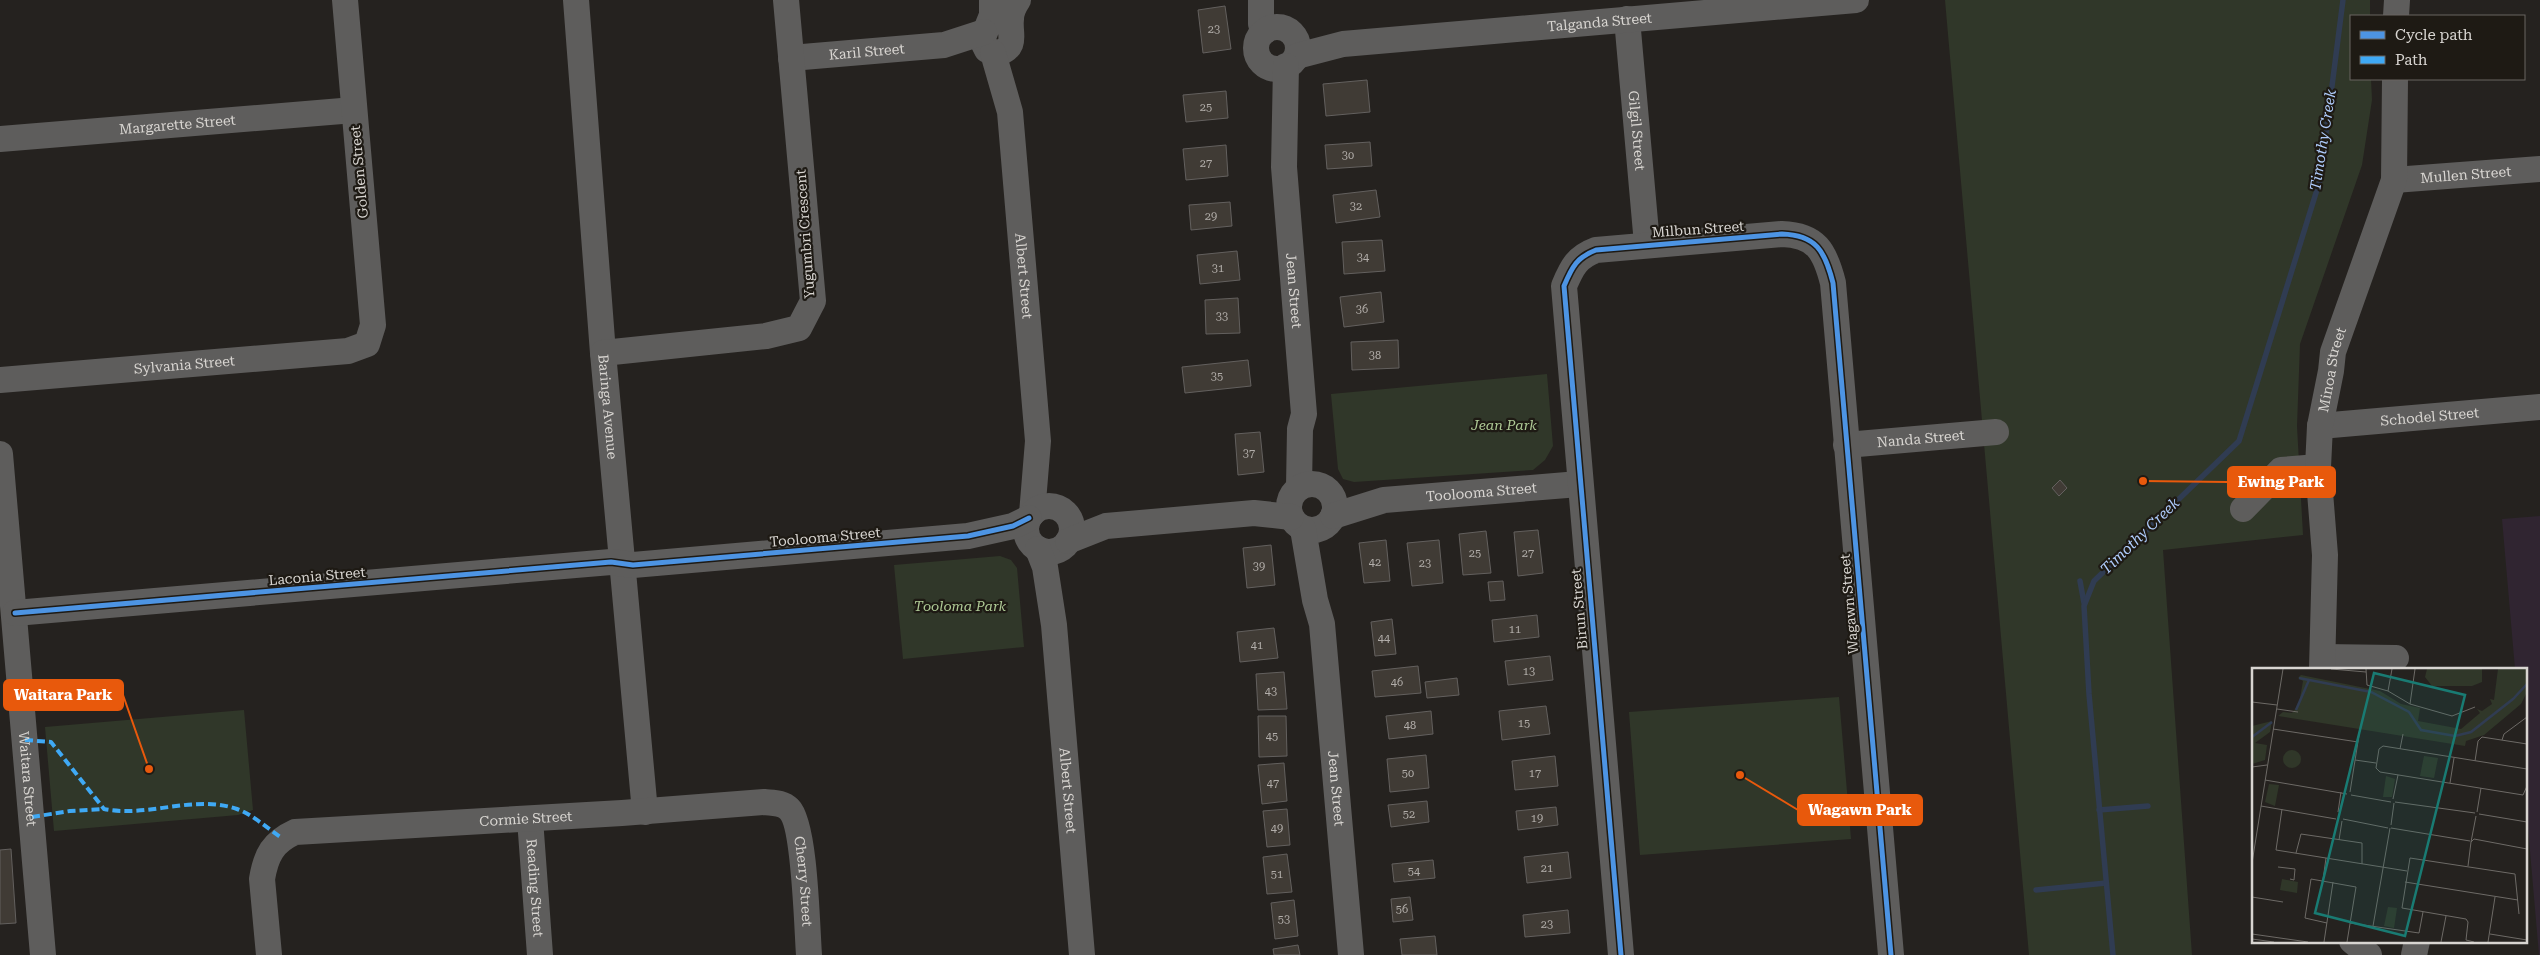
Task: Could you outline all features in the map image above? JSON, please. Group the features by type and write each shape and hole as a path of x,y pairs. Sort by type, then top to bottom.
{"street":[{"name":"Golden Street","path":"345,0 373,325 367,344"},
{"name":"Baringa Avenue","path":"576,0 603,353 645,812"},
{"name":"Yugumbri Crescent","path":"603,353 766,336 799,328 813,301 786,0"},
{"path":"992,0 993,44"},
{"name":"Albert Street","path":"1018,0 1010,20 1013,35 993,44 1010,112 1038,441 1043,535 1058,561 1054,625 1082,955"},
{"name":"Jean Street","path":"1261,0 1261,24 1283,48"},
{"name":"Jean Street","path":"1277,0 1283,48 1284,167 1304,414 1312,428 1312,507 1326,598 1322,624 1351,955"},
{"name":"Talganda Street","path":"1283,48 1809,2 1856,0"},
{"path":"2396,0 2396,15"},
{"name":"Gilgil Street","path":"1627,18 1648,244"},
{"name":"Karil Street","path":"791,58 944,45 950,48 993,44"},
{"name":"Minoa Street","path":"2322,663 2325,556 2318,467 2320,426 2333,352 2394,180 2395,80"},
{"name":"Margarette Street","path":"0,139 354,110"},
{"name":"Mullen Street","path":"2394,180 2540,169"},
{"name":"Milbun Street","path":"1574,263 1583,255 1596,250 1648,244 1795,235 1815,243 1822,252"},
{"name":"Wagawn Street","path":"1822,252 1829,266 1833,283 1891,955"},
{"name":"Birun Street","path":"1574,263 1564,286 1564,303 1621,955"},
{"name":"Sylvania Street","path":"0,380 348,351 367,344"},
{"name":"Schodel Street","path":"2320,426 2540,407"},
{"name":"Nanda Street","path":"1846,445 1996,432"},
{"name":"Albert Street","path":"1038,441 1063,512 1072,528 1043,535"},
{"name":"Waitara Street","path":"0,454 43,955"},
{"path":"2243,509 2281,470 2318,467"},
{"name":"Toolooma Street","path":"622,563 633,565 674,562 968,536 1013,526 1043,535 1106,526 1579,484"},
{"path":"1043,535 1044,506 1063,512"},
{"name":"Toolooma Street","path":"1063,512 1106,526"},
{"name":"Laconia Street","path":"15,614 611,562 622,563"},
{"path":"2322,663 2396,658"},
{"name":"Cormie Street","path":"270,955 262,878 268,853 282,838 295,832 645,812 764,802 779,803 790,810"},
{"name":"Cherry Street","path":"790,810 799,829 810,955"},
{"name":"Reading Street","path":"530,819 540,955"},
{"path":"2353,942 2369,955"},
{"path":"2414,955 2417,942"}],"shaded area":[{"path":"2540,516 2540,955 2528,828 2528,668 2515,668 2502,519"}],"green space":[{"path":"1945,0 2370,0 2370,15 2350,15 2350,80 2371,80 2372,100 2362,165 2300,344 2297,426 2303,535 2163,550 2192,955 2029,955"},
{"name":"Jean Park","path":"1547,374 1553,446 1545,460 1533,470 1354,482 1343,479 1338,469 1331,394"},
{"name":"Tooloma Park","path":"1000,556 1011,560 1017,568 1024,647 903,659 894,565"},
{"path":"1839,697 1851,839 1640,855 1629,712"},
{"path":"244,710 253,810 238,815 54,831 45,727"}],"building":[{"path":"1225,6 1231,49 1203,53 1198,10"},
{"path":"1367,80 1370,112 1326,116 1323,84"},
{"path":"1226,91 1228,118 1186,122 1183,95"},
{"path":"1370,142 1372,166 1327,169 1325,145"},
{"path":"1226,145 1228,176 1186,180 1183,149"},
{"path":"1376,190 1380,217 1336,223 1333,195"},
{"path":"1230,202 1232,226 1191,230 1189,205"},
{"path":"1382,240 1385,271 1344,274 1342,242"},
{"path":"1237,251 1240,280 1200,284 1197,255"},
{"path":"1381,292 1384,322 1344,327 1340,297"},
{"path":"1238,298 1240,333 1206,334 1205,300"},
{"path":"1398,340 1399,368 1352,370 1351,342"},
{"path":"1248,360 1251,386 1185,393 1182,367"},
{"path":"1260,432 1264,472 1238,475 1235,434"},
{"path":"2060,480 2067,488 2059,496 2052,488"},
{"path":"1538,530 1543,573 1518,576 1514,532"},
{"path":"1486,531 1491,573 1463,575 1459,534"},
{"path":"1386,540 1390,581 1364,583 1359,543"},
{"path":"1439,540 1443,583 1412,586 1407,543"},
{"path":"1271,545 1275,585 1247,588 1243,548"},
{"path":"1503,581 1505,600 1490,601 1488,582"},
{"path":"1537,615 1539,637 1494,642 1492,620"},
{"path":"1392,619 1396,654 1375,656 1371,622"},
{"path":"1274,628 1278,658 1240,662 1237,632"},
{"path":"1550,656 1553,680 1508,685 1505,661"},
{"path":"1418,666 1421,693 1375,697 1372,671"},
{"path":"1284,672 1287,709 1258,710 1256,674"},
{"path":"1457,678 1459,695 1427,698 1425,682"},
{"path":"1546,706 1550,734 1502,740 1499,711"},
{"path":"1431,711 1433,734 1389,739 1386,716"},
{"path":"1258,716 1286,716 1287,756 1259,757"},
{"path":"1426,755 1429,788 1390,792 1387,759"},
{"path":"1555,756 1558,786 1515,790 1512,761"},
{"path":"1284,763 1287,801 1262,804 1258,765"},
{"path":"1427,801 1429,822 1391,827 1388,805"},
{"path":"1556,807 1558,825 1518,830 1516,811"},
{"path":"1287,809 1290,845 1267,847 1263,811"},
{"path":"11,849 16,923 0,924 0,850"},
{"path":"1568,852 1571,878 1527,883 1524,857"},
{"path":"1287,854 1292,892 1267,894 1263,857"},
{"path":"1433,860 1435,878 1394,882 1392,864"},
{"path":"1410,897 1413,920 1393,922 1391,899"},
{"path":"1294,900 1298,936 1275,939 1271,903"},
{"path":"1568,910 1570,933 1525,937 1523,915"},
{"path":"1435,936 1437,955 1402,955 1400,939"},
{"path":"1298,945 1300,955 1274,955 1273,949"}],"waterway":[{"name":"Timothy Creek","path":"2113,955 2089,694 2084,606 2094,581 2239,441 2320,180 2343,0"},
{"path":"2080,581 2084,603"},
{"path":"2099,810 2148,806"},
{"path":"2036,890 2106,883"}],"marked path":[{"path":"25,740 51,742 104,809 137,811 188,805 221,805 248,814 282,838"},
{"path":"32,817 70,811 104,809"}],"cycle path":[{"path":"1621,955 1564,286 1580,259 1596,250 1782,234 1803,238 1817,247 1826,262 1833,283 1891,955"},
{"path":"15,613 611,562 633,565 968,536 1013,526 1029,518"}],"place":[{"name":"Ewing Park","path":"2143,481"},
{"name":"Waitara Park","path":"149,769"},
{"name":"Wagawn Park","path":"1740,775"}]}
